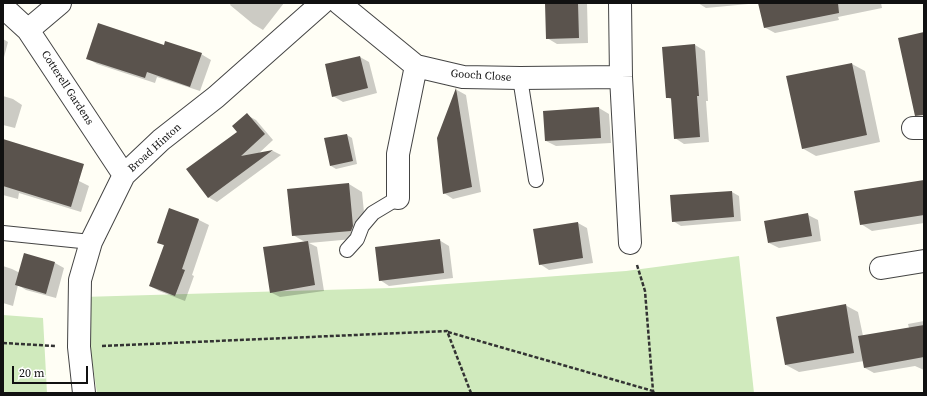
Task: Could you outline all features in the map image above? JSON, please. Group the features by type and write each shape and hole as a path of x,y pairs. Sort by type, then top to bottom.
{"street":[{"path":"28,30 60,3"},
{"name":"Broad Hinton","path":"84,393 79,347 80,280 91,242 124,175 161,140 216,97 322,3"},
{"name":"Gooch Close","path":"339,3 416,66 463,77 621,77"},
{"path":"620,3 621,77 630,243"},
{"name":"Cotterell Gardens","path":"3,7 28,30 124,175"},
{"path":"398,198 398,154 416,66"},
{"path":"881,268 924,261"}],"lane":[{"path":"520,78 536,180"},
{"path":"347,250 357,239 362,226 373,213 398,198"},
{"path":"3,233 91,242"}],"path":[{"path":"3,343 79,347 447,331 653,392 645,291"},
{"path":"447,331 471,393"}],"green space":[{"path":"739,256 754,393 97,393 82,297 392,288 626,271"},
{"path":"3,315 43,318 47,393 3,393"}],"building":[{"path":"545,3 578,3 579,38 546,39"},
{"path":"758,3 838,3 839,13 764,28"},
{"path":"98,23 164,45 165,41 202,53 190,87 147,72 145,78 86,59"},
{"path":"924,32 924,115 915,116 898,38"},
{"path":"695,44 699,96 697,96 700,137 674,139 671,98 666,98 662,47"},
{"path":"360,56 368,88 332,97 325,64"},
{"path":"852,63 867,135 802,149 786,76"},
{"path":"456,88 472,187 443,194 437,138"},
{"path":"599,107 601,138 545,141 543,111"},
{"path":"247,113 265,134 241,156 273,150 208,198 186,169 237,132 232,126"},
{"path":"347,134 353,161 330,166 324,138"},
{"path":"3,139 84,164 71,207 3,186"},
{"path":"924,180 924,215 860,225 854,191"},
{"path":"349,183 353,226 351,231 292,236 287,189"},
{"path":"732,191 734,217 672,222 670,195"},
{"path":"169,208 199,219 182,269 185,270 175,296 149,286 164,245 157,243"},
{"path":"808,213 812,236 768,243 764,221"},
{"path":"578,222 583,258 539,265 533,229"},
{"path":"440,239 444,273 379,281 375,247"},
{"path":"308,241 315,285 270,293 263,247"},
{"path":"24,253 55,262 46,294 15,285"},
{"path":"846,304 854,353 785,365 776,317"},
{"path":"924,325 924,357 864,368 858,336"}]}
